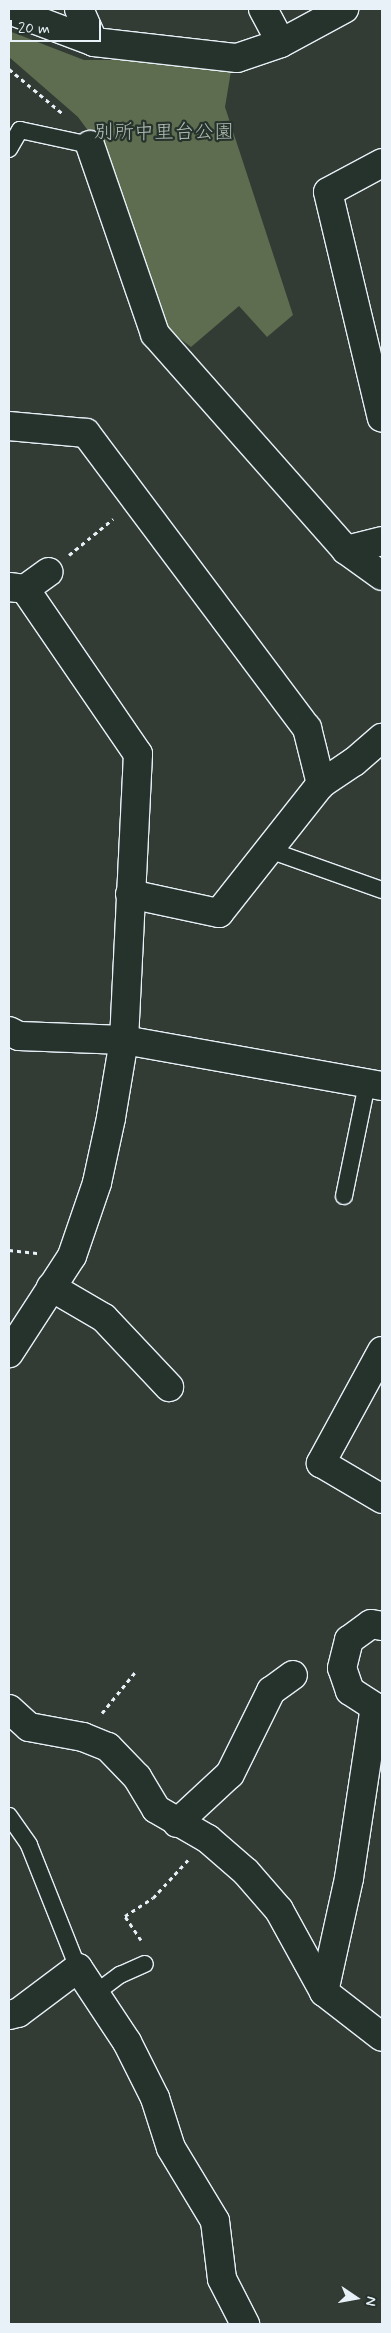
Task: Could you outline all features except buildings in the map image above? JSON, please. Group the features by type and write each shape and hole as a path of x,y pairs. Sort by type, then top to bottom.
{"street":[{"path":"79,9 94,42"},
{"path":"263,9 282,43"},
{"path":"9,10 94,42 237,58 282,43 344,9"},
{"path":"90,145 154,334 346,550 382,576"},
{"path":"382,164 328,192 382,418"},
{"path":"9,426 86,433 307,728 321,784"},
{"path":"346,550 382,541"},
{"path":"9,1353 72,1256 84,1226 111,1118 124,1040 138,754 17,588 48,572"},
{"path":"130,894 219,913 321,784 354,762 382,738"},
{"path":"9,1031 19,1036 124,1040 375,1085"},
{"path":"51,1287 104,1318 170,1386"},
{"path":"382,1351 321,1463 382,1499"},
{"path":"324,1992 347,1887 375,1707 350,1690 342,1668 349,1640 371,1624 382,1626"},
{"path":"177,1823 230,1774 271,1691 293,1675"},
{"path":"9,1709 29,1727 83,1737 108,1747 137,1777 156,1809 177,1823 208,1839 246,1872 279,1910 324,1992 382,2037"},
{"path":"9,2015 18,2013 78,1968 93,1995 127,2042 156,2098 171,2148 215,2221 222,2279 245,2324"}],"lane":[{"path":"9,149 20,130 90,145"},
{"path":"269,850 382,890"},
{"path":"344,1196 375,1085"},
{"path":"9,1816 29,1845 78,1968"},
{"path":"93,1995 120,1975 145,1964"}],"path":[{"path":"9,69 66,116"},
{"path":"48,572 137,500"},
{"path":"83,1737 137,1670"},
{"path":"145,1964 154,1960 125,1916 153,1898 208,1839"}],"green space":[{"name":"別所中里台公園","path":"9,31 84,60 163,60 231,71 225,107 293,315 267,337 239,306 191,347 169,330 97,143 78,117 9,57"}]}
